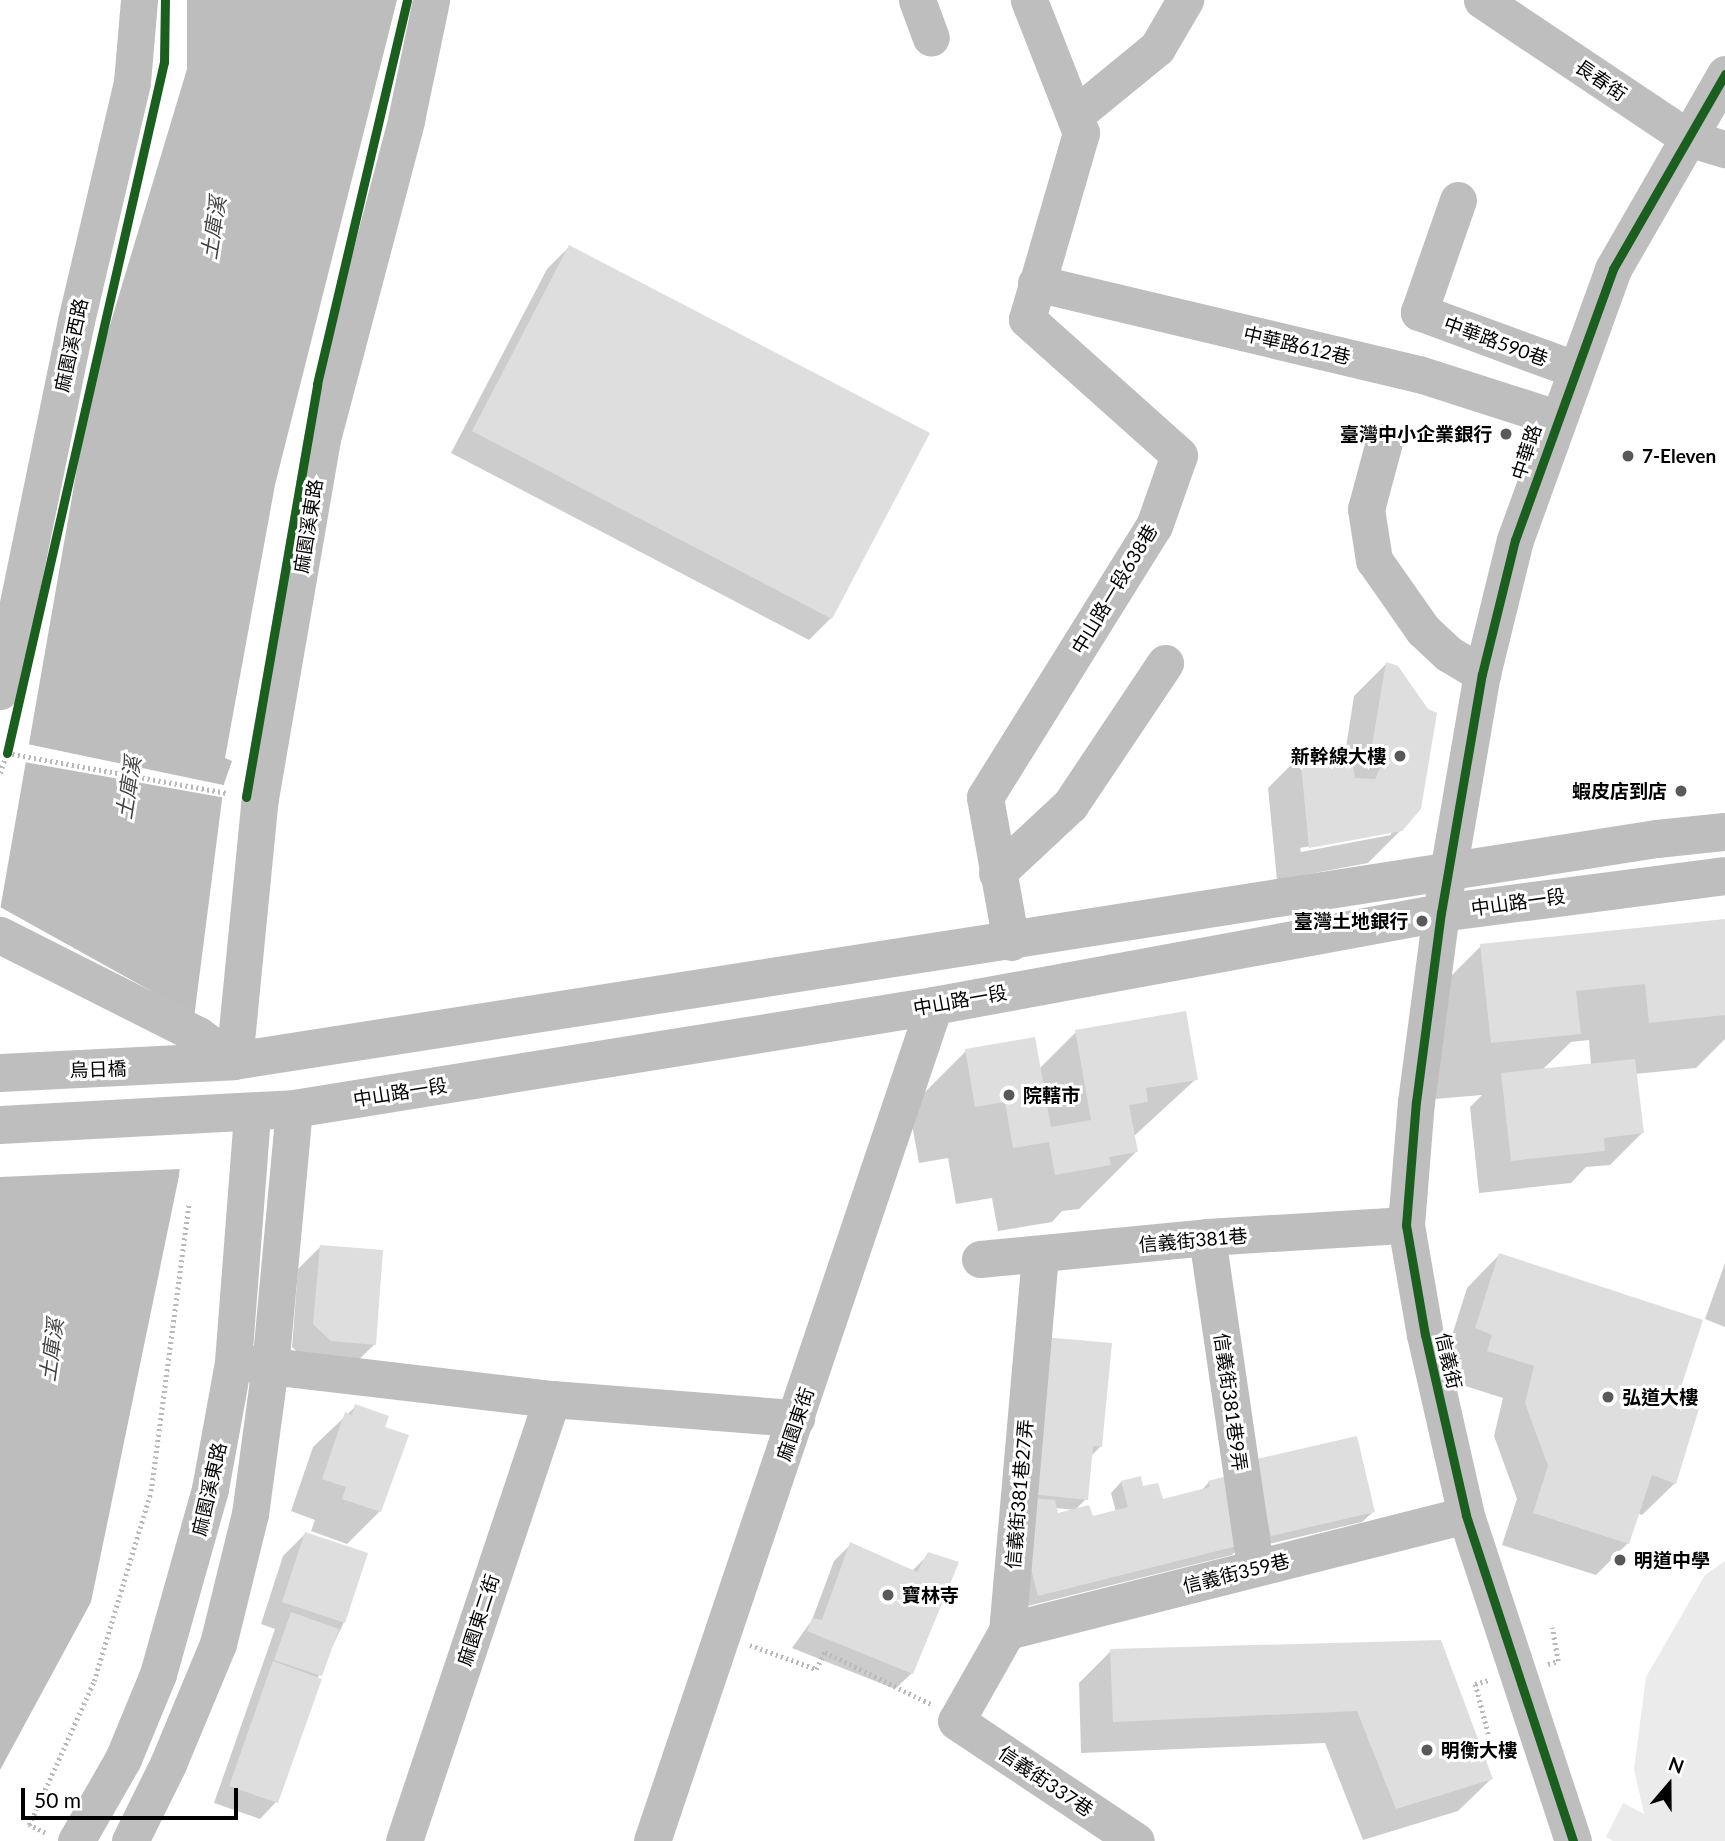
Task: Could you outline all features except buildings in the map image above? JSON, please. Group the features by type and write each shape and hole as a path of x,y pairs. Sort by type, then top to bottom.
{"main road":[{"name":"中山路一段","path":"197,1050 233,1061 1450,872 1725,832"},
{"name":"中山路一段","path":"0,1125 193,1117 294,1109 934,1006 1441,913 1725,876"},
{"name":"烏日橋","path":"0,1073 197,1050"}],"street":[{"name":"麻園溪西路","path":"0,691 76,321 132,82 139,0"},
{"name":"麻園溪東路","path":"233,1061 260,798 322,439 406,120 431,0"},
{"path":"917,0 932,38"},
{"path":"1029,0 1081,132 1036,282"},
{"path":"1075,115 1157,48 1185,0"},
{"name":"長春街","path":"1482,0 1688,138 1725,149"},
{"name":"中華路","path":"1450,872 1482,674 1515,540 1556,418 1613,269 1725,74"},
{"name":"中華路590巷","path":"1458,200 1419,312 1574,369"},
{"name":"中華路612巷","path":"1036,282 1419,374 1556,418"},
{"name":"中山路一段638巷","path":"1011,942 985,797 1154,526 1179,455 1027,319 1036,282"},
{"path":"1384,442 1366,509 1374,560 1423,629 1448,654 1482,674"},
{"path":"997,873 1070,805 1165,663"},
{"name":"信義街","path":"1450,872 1441,913 1416,1102 1406,1225 1425,1335 1466,1515 1573,1841"},
{"path":"0,935 197,1050"},
{"name":"麻園東街","path":"652,1841 934,1006"},
{"name":"麻園溪東路","path":"130,1841 169,1764 218,1644 250,1514 270,1367 294,1109"},
{"name":"麻園溪東路","path":"60,1837 124,1759 158,1674 210,1489 233,1362 252,1113"},
{"name":"信義街381巷","path":"980,1259 1207,1237 1406,1225"},
{"name":"信義街381巷9弄","path":"1207,1237 1255,1568"},
{"name":"信義街381巷27弄","path":"956,1721 1007,1631 1040,1255"},
{"path":"233,1362 552,1399 796,1419"},
{"name":"麻園東二街","path":"404,1841 552,1399"},
{"name":"信義街359巷","path":"1007,1631 1466,1515"},
{"name":"信義街337巷","path":"956,1721 1136,1841"}],"path":[{"path":"0,773 10,740"},
{"path":"7,753 228,793"},
{"path":"60,1837 29,1825 94,1681 151,1491 189,1202"},
{"path":"1552,1628 1558,1661"},
{"path":"723,1635 816,1670 825,1652 911,1690 956,1721"},
{"path":"1475,1684 1488,1734"}],"shaded area":[{"path":"1725,1561 1725,1841 1613,1841 1606,1837 1623,1803 1644,1814 1634,1769 1646,1677 1705,1575"}],"water":[{"name":"土庫溪","path":"187,0 397,0 275,485 225,758 232,761 224,784 194,1018 179,1176 91,1602 0,1770 0,910 91,388 187,69"}],"pier":[{"path":"27,744 228,786 226,798 24,762"},
{"path":"0,907 198,1017 180,1169 0,1177"}],"cycle path":[{"path":"7,753 164,62 165,0"},
{"path":"246,797 317,384 407,0"},
{"path":"1573,1841 1466,1515 1425,1335 1406,1225 1416,1102 1441,913 1482,674 1515,540 1613,269 1725,74"}],"place":[{"name":"臺灣中小企業銀行","path":"1506,434"},
{"name":"7-Eleven","path":"1628,456"},
{"name":"新幹線大樓","path":"1400,756"},
{"name":"蝦皮店到店","path":"1681,791"},
{"name":"臺灣土地銀行","path":"1422,921"},
{"name":"院轄市","path":"1009,1095"},
{"name":"弘道大樓","path":"1608,1397"},
{"name":"明道中學","path":"1620,1560"},
{"name":"寶林寺","path":"888,1595"},
{"name":"明衡大樓","path":"1427,1750"}]}
